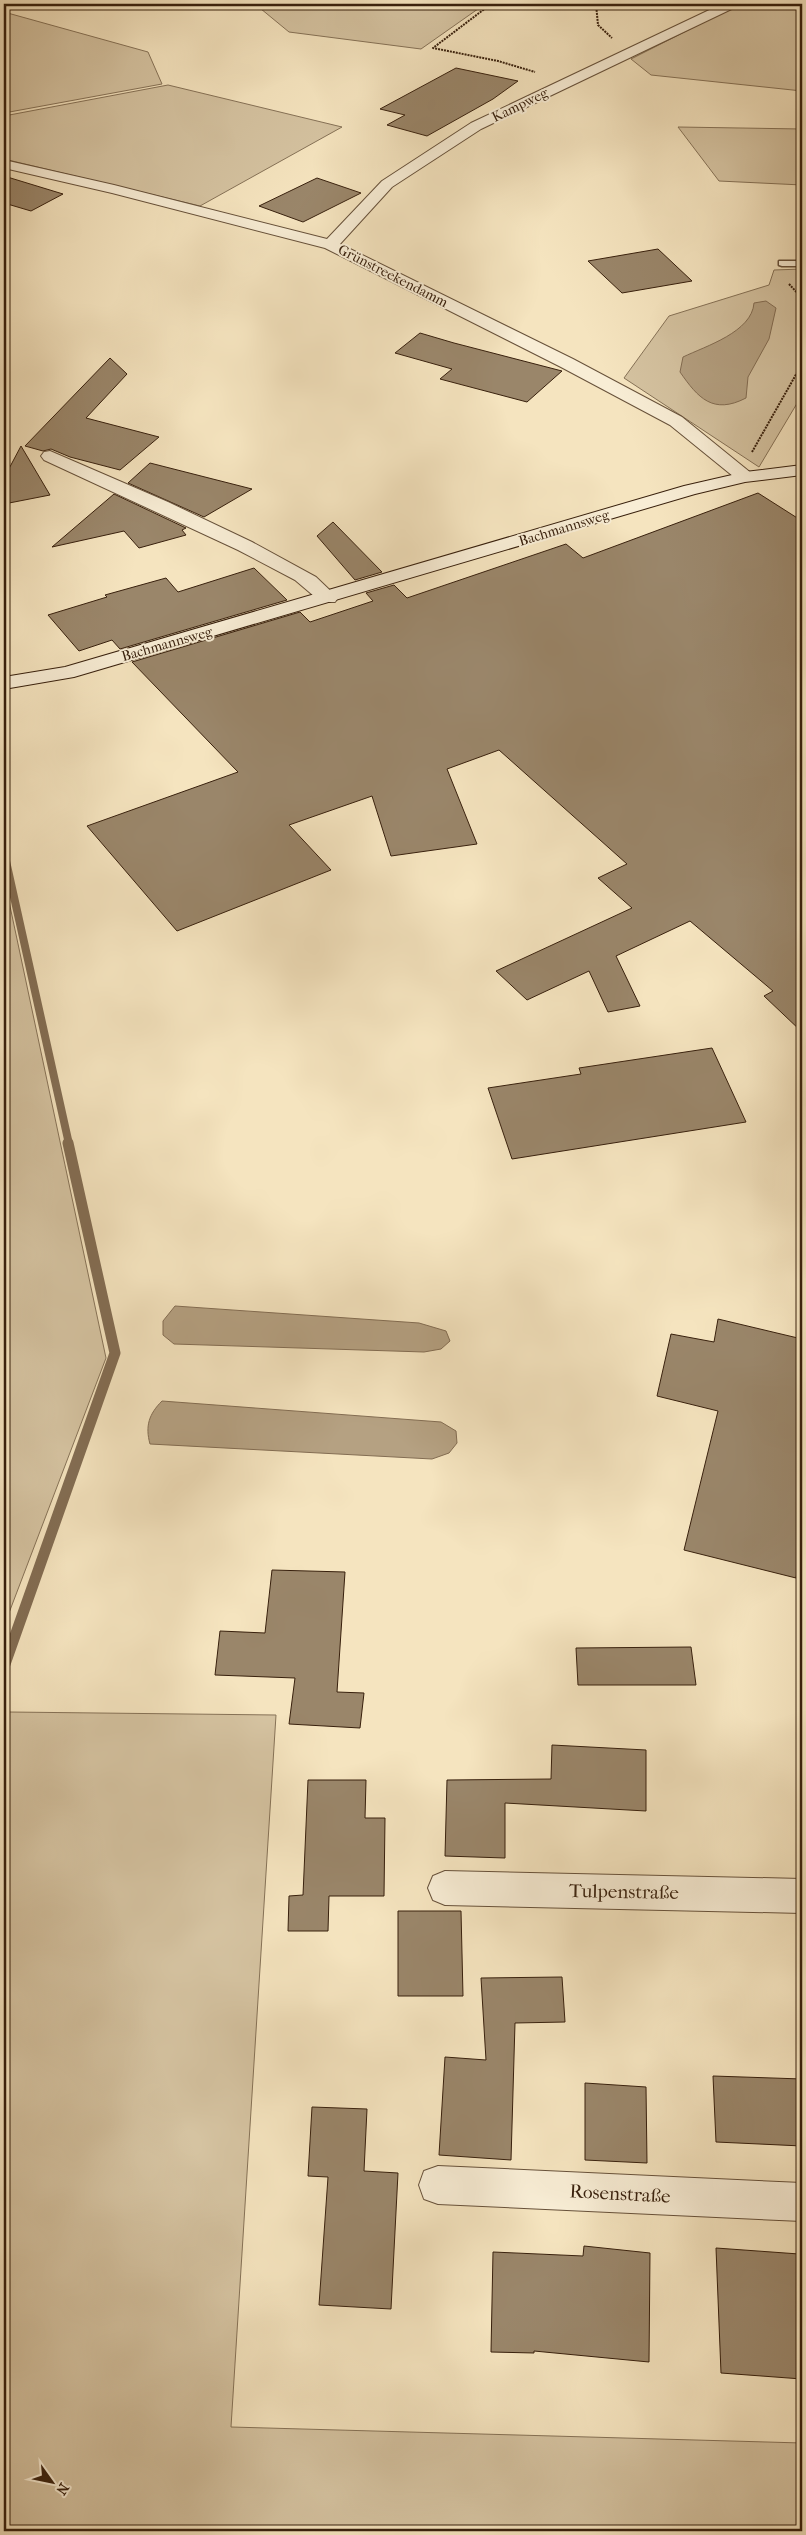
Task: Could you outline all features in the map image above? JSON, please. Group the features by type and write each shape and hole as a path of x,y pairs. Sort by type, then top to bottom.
{"street":[{"name":"Kampweg","path":"330,245 387,184 476,126 629,54 720,8 736,4"},
{"name":"Grünstreekendamm","path":"4,164 123,192 330,245 568,363 676,421 739,472"},
{"path":"50,456 234,539 300,575 322,590 328,598"},
{"name":"Bachmannsweg","path":"4,683 68,673 690,490 739,472 802,470"},
{"name":"Tulpenstraße","path":"445,1888 802,1896"},
{"name":"Rosenstraße","path":"438,2185 802,2202"}],"lane":[{"path":"782,263 802,264"}],"path":[{"path":"491,4 433,48 498,61 569,82"},
{"path":"596,4 598,25 629,54"},
{"path":"739,472 752,453 802,364"}],"shaded area":[{"path":"255,4 485,4 421,49 289,32"},
{"path":"752,4 802,4 802,91 651,75 631,59 728,10"},
{"path":"4,12 148,52 162,84 4,113"},
{"path":"168,85 342,127 200,206 4,159 4,116"},
{"path":"678,127 802,129 802,185 719,181"},
{"path":"802,269 802,395 759,467 624,378 669,316 769,285 774,270"},
{"path":"766,301 776,308 769,339 748,377 746,398 724,405 707,401 693,389 680,372 683,357 715,343 737,330 751,313 754,303"},
{"path":"4,878 106,1358 4,1626"},
{"path":"175,1306 419,1323 446,1331 450,1341 441,1349 424,1352 174,1344 163,1335 163,1321"},
{"path":"162,1401 441,1422 456,1431 457,1443 449,1453 432,1459 150,1444 149,1421"},
{"path":"9,1712 276,1715 231,2427 802,2443 802,2531 4,2531 4,1747"}],"building":[{"path":"456,68 518,81 493,99 427,136 387,125 405,115 380,109"},
{"path":"4,176 63,194 31,211 4,203"},
{"path":"317,178 361,193 303,222 259,206"},
{"path":"658,249 692,281 622,293 588,261"},
{"path":"420,333 562,371 527,402 440,379 452,369 395,353"},
{"path":"110,358 127,374 86,418 159,437 120,470 70,457 51,449 43,451 25,446"},
{"path":"21,446 50,495 4,504 4,478"},
{"path":"150,463 252,489 204,517 128,483"},
{"path":"758,493 802,521 802,1032 764,996 773,991 690,921 616,956 640,1006 608,1012 589,971 527,1000 496,971 632,908 598,878 627,864 499,750 447,769 477,844 391,856 372,796 289,825 331,870 177,931 87,826 238,772 132,662 300,612 310,622 373,601 366,593 394,585 407,598 566,544 583,558"},
{"path":"114,494 186,528 182,530 186,535 139,548 124,531 52,547"},
{"path":"333,522 382,572 355,580 317,536"},
{"path":"254,568 287,600 120,649 112,640 79,651 48,615 107,597 105,595 166,578 178,592"},
{"path":"712,1048 746,1122 512,1159 488,1088 581,1074 579,1068"},
{"path":"718,1319 802,1339 802,1543 796,1578 684,1550 718,1411 657,1396 671,1334 714,1342"},
{"path":"272,1570 345,1572 337,1692 364,1693 360,1728 289,1724 295,1678 215,1675 220,1631 265,1633"},
{"path":"691,1647 696,1685 578,1685 576,1648"},
{"path":"552,1745 646,1750 646,1811 505,1803 505,1858 445,1856 447,1780 551,1779"},
{"path":"308,1780 366,1780 365,1818 385,1818 384,1896 329,1896 328,1931 288,1931 289,1896 303,1895"},
{"path":"398,1911 461,1911 463,1996 398,1996"},
{"path":"562,1977 565,2022 515,2023 511,2160 439,2155 445,2057 486,2060 481,1978"},
{"path":"713,2076 802,2079 802,2146 716,2142"},
{"path":"585,2083 646,2087 647,2163 585,2160"},
{"path":"312,2107 367,2109 364,2171 398,2173 391,2309 319,2305 328,2177 308,2176"},
{"path":"584,2246 650,2253 649,2362 534,2351 534,2353 491,2352 493,2252 583,2256"},
{"path":"716,2248 799,2254 802,2306 802,2379 721,2373"}],"waterway":[{"path":"4,852 69,1144"},
{"path":"4,1667 115,1353 68,1143"}]}
